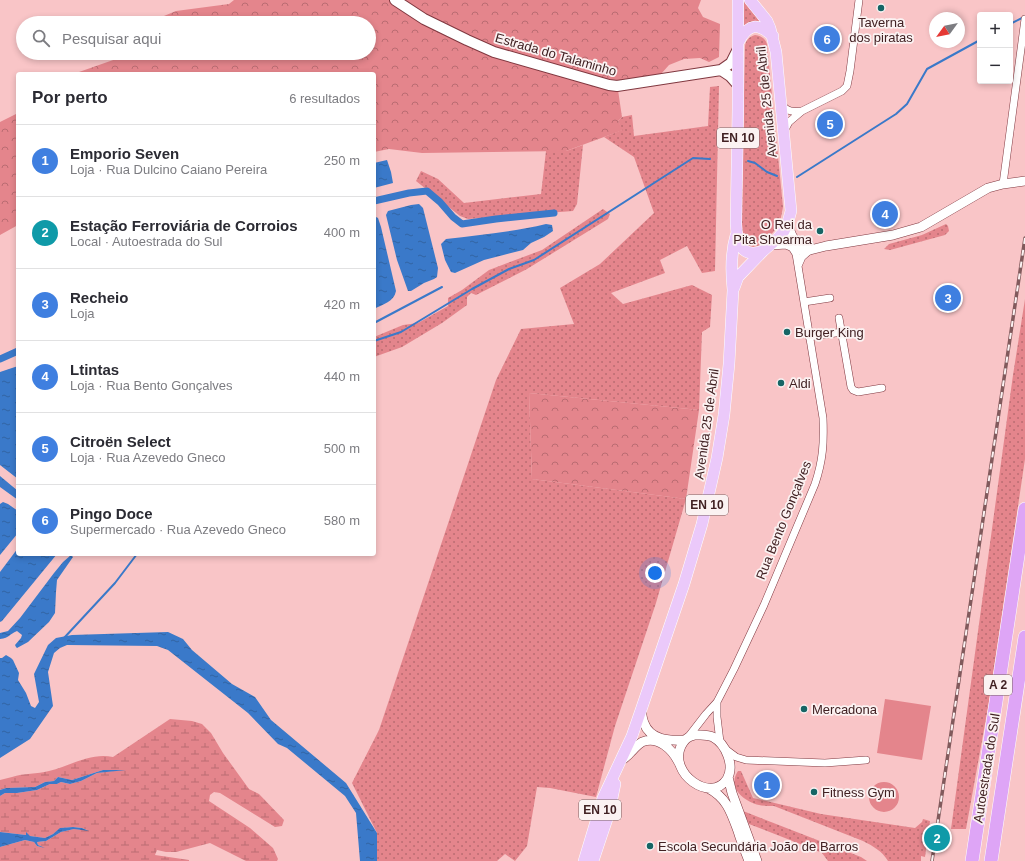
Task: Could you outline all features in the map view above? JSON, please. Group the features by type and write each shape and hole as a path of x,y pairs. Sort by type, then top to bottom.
{"highway":[{"name":"Autoestrada do Sul","path":"972,861 1025,508"},
{"name":"Autoestrada do Sul","path":"991,861 1025,638"}],"main road":[{"name":"Estrada do Talaminho","path":"395,0 424,19 494,52 609,85 617,86 721,70"},
{"name":"Avenida 25 de Abril","path":"584,861 603,798 632,736 684,584 700,532 718,451 728,384 733,290 733,245 736,235 738,0"},
{"name":"Avenida 25 de Abril","path":"733,290 738,277 784,231 791,211 776,52 773,36 767,21 750,0"},
{"name":"Avenida 25 de Abril","path":"738,45 743,34 749,28 759,27 766,30 773,36"},
{"path":"738,45 730,63 721,70 730,76 738,85"},
{"path":"736,235 739,245 748,253 754,254 767,248"},
{"name":"Avenida 25 de Abril","path":"593,861 609,813 620,762"}],"street":[{"path":"784,131 789,122 802,111 842,91 847,86 859,0"},
{"path":"1003,184 1025,19"},
{"path":"781,102 783,107 788,111 802,111"},
{"path":"767,248 786,244 801,250 810,250 893,235 921,226 988,188 1025,181"},
{"path":"788,222 794,240 805,245 826,246"},
{"name":"Rua Bento Gonçalves","path":"687,738 717,702 734,669 764,605 815,484 819,471 823,452 823,418 796,254 791,246"},
{"path":"798,266 802,257 810,250"},
{"path":"804,302 830,298"},
{"path":"839,318 850,384 853,390 858,392 882,388"},
{"path":"809,338 842,332"},
{"name":"Rua Bento Gonçalves","path":"717,702 717,717 721,744"},
{"path":"641,710 647,729 652,734 664,740 672,741 694,735 712,737 736,757 746,760 825,763 866,760"},
{"path":"680,764 678,754 681,746 687,738"},
{"path":"620,762 635,747 643,742 649,740 667,746 676,756 684,774 689,779 715,792 722,798 730,810 749,861"},
{"path":"721,744 727,753 729,760 729,774 732,793 757,861"},
{"path":"708,788 723,784 737,764 746,760"}],"green space":[{"path":"234,0 701,0 698,8 703,17 720,24 719,57 709,62 700,58 684,59 669,65 661,74 618,90 622,117 618,121 623,130 566,151 422,153 389,149 376,152 376,72 79,72 113,60 376,60 376,16 164,16 176,11 229,4"},
{"path":"742,0 746,0 765,22 742,30"},
{"path":"755,35 765,40 767,44 783,207 780,222 775,230 762,244 753,247 746,245 741,237 745,46 748,39"},
{"path":"719,86 715,271 702,273 687,246 660,260 665,273 611,293 623,304 692,285 712,295 710,327 702,332 699,410 529,393 532,479 686,499 656,603 615,726 596,797 537,787 527,846 515,861 505,854 497,861 377,861 377,833 352,783 379,730 496,380 521,329 574,324 560,288 600,264 654,213 634,157 604,137 622,130 618,121 622,117 632,115 634,136 708,126 710,87"},
{"path":"16,114 16,226 0,235 0,122"},
{"path":"583,145 577,204 573,211 468,219 460,216 416,181 421,171 438,179 464,203 541,194 546,151 566,151"},
{"path":"603,209 610,214 608,219 527,269 476,295 471,293 467,297 467,305 442,323 402,347 376,356 376,336 403,325 418,323 448,306 448,298 462,290 489,270 542,250"},
{"path":"946,224 949,231 945,235 890,250 884,249 889,244 922,235"},
{"path":"1025,299 1025,459 989,702 966,829 951,829 1013,375"},
{"path":"529,393 699,410 686,499 532,479"},
{"path":"885,699 931,706 922,760 877,753"},
{"path":"170,719 192,721 202,724 211,733 223,753 249,789 259,794 284,820 282,826 275,827 220,793 214,792 210,795 209,801 250,828 273,848 278,859 277,861 246,861 210,843 176,852 157,850 155,855 189,861 0,861 0,847 25,840 34,842 37,846 42,847 38,845 37,842 46,841 61,832 74,829 87,830 73,827 61,828 45,838 0,832 0,796 5,793 37,790 50,784 57,784 61,782 70,784 81,781 97,773 121,770 103,770 72,780 58,777 54,781 45,782 35,787 6,788 0,790 0,780 49,771 97,756 113,757"},
{"path":"738,771 741,771 753,798 821,814 915,828 922,822 923,819 930,821 925,857 921,856 921,861 888,861 886,857 874,847 863,841 774,806 762,806 753,803 742,797 736,788 734,782"},
{"path":"884,782 895,786 899,797 895,808 884,812 873,808 869,797 873,786"},
{"path":"743,811 861,857 867,861 828,861 822,853 749,824"}],"water":[{"path":"387,160 393,183 376,187 376,163"},
{"path":"419,204 423,208 438,268 437,277 411,291 408,291 397,260 386,215 388,211"},
{"path":"376,217 378,218 381,227 396,291 393,298 376,308"},
{"path":"546,224 552,225 553,231 531,243 523,250 484,260 455,273 451,272 445,260 441,244 446,239 509,231"},
{"path":"16,367 16,477 0,465 0,372"},
{"path":"0,476 16,489 16,499 0,487"},
{"path":"3,502 16,510 16,535 0,555 0,504"},
{"path":"16,551 16,556 55,556 0,622 0,572"},
{"path":"70,556 73,557 57,580 55,613 49,622 28,642 17,648 15,645 22,635 17,631 6,638 0,639 0,633 8,631 20,618 63,562"},
{"path":"168,632 183,639 192,650 232,684 255,697 271,720 346,783 377,833 377,861 360,861 356,813 345,796 287,748 278,744 248,713 168,650 157,646 67,645 60,648 54,653 48,672 53,706 30,739 0,758 0,658 6,655 13,660 19,673 18,680 26,693 31,706 35,708 39,702 34,674 48,645 56,638 72,635"},
{"path":"103,770 126,770 97,773 81,781 70,784 61,782 57,784 50,784 37,790 5,793 0,796 0,790 6,788 35,787 45,782 54,781 58,777 72,780"},
{"path":"60,828 82,828 89,831 74,829 61,832 46,841 37,842 38,845 45,848 37,846 34,842 25,840 0,847 0,832 26,835 26,832 30,836 45,838"}],"waterway":[{"path":"1013,22 1022,18"},
{"path":"797,177 896,114 907,104 927,69 977,42"},
{"path":"376,340 401,332 472,289 509,269 534,260 693,158 710,159"},
{"path":"748,161 755,163 767,172 777,176"},
{"path":"376,201 409,193 427,191 462,224 554,213"},
{"path":"376,322 442,287"},
{"path":"0,359 16,352"},
{"path":"64,638 115,583 135,556"}],"railway":[{"path":"932,861 1025,238"}],"place":[{"name":"Taverna dos piratas","path":"881,8"},
{"name":"Pingo Doce","path":"827,39"},
{"name":"Citroën Select","path":"830,124"},
{"name":"Ltintas","path":"885,214"},
{"name":"O Rei da Pita Shoarma","path":"820,231"},
{"name":"Recheio","path":"948,298"},
{"name":"Burger King","path":"787,332"},
{"name":"Aldi","path":"781,383"},
{"name":"Mercadona","path":"804,709"},
{"name":"Emporio Seven","path":"767,785"},
{"name":"Fitness Gym","path":"814,792"},
{"name":"Estação Ferroviária de Corroios","path":"937,838"},
{"name":"Escola Secundária João de Barros","path":"650,846"}]}
